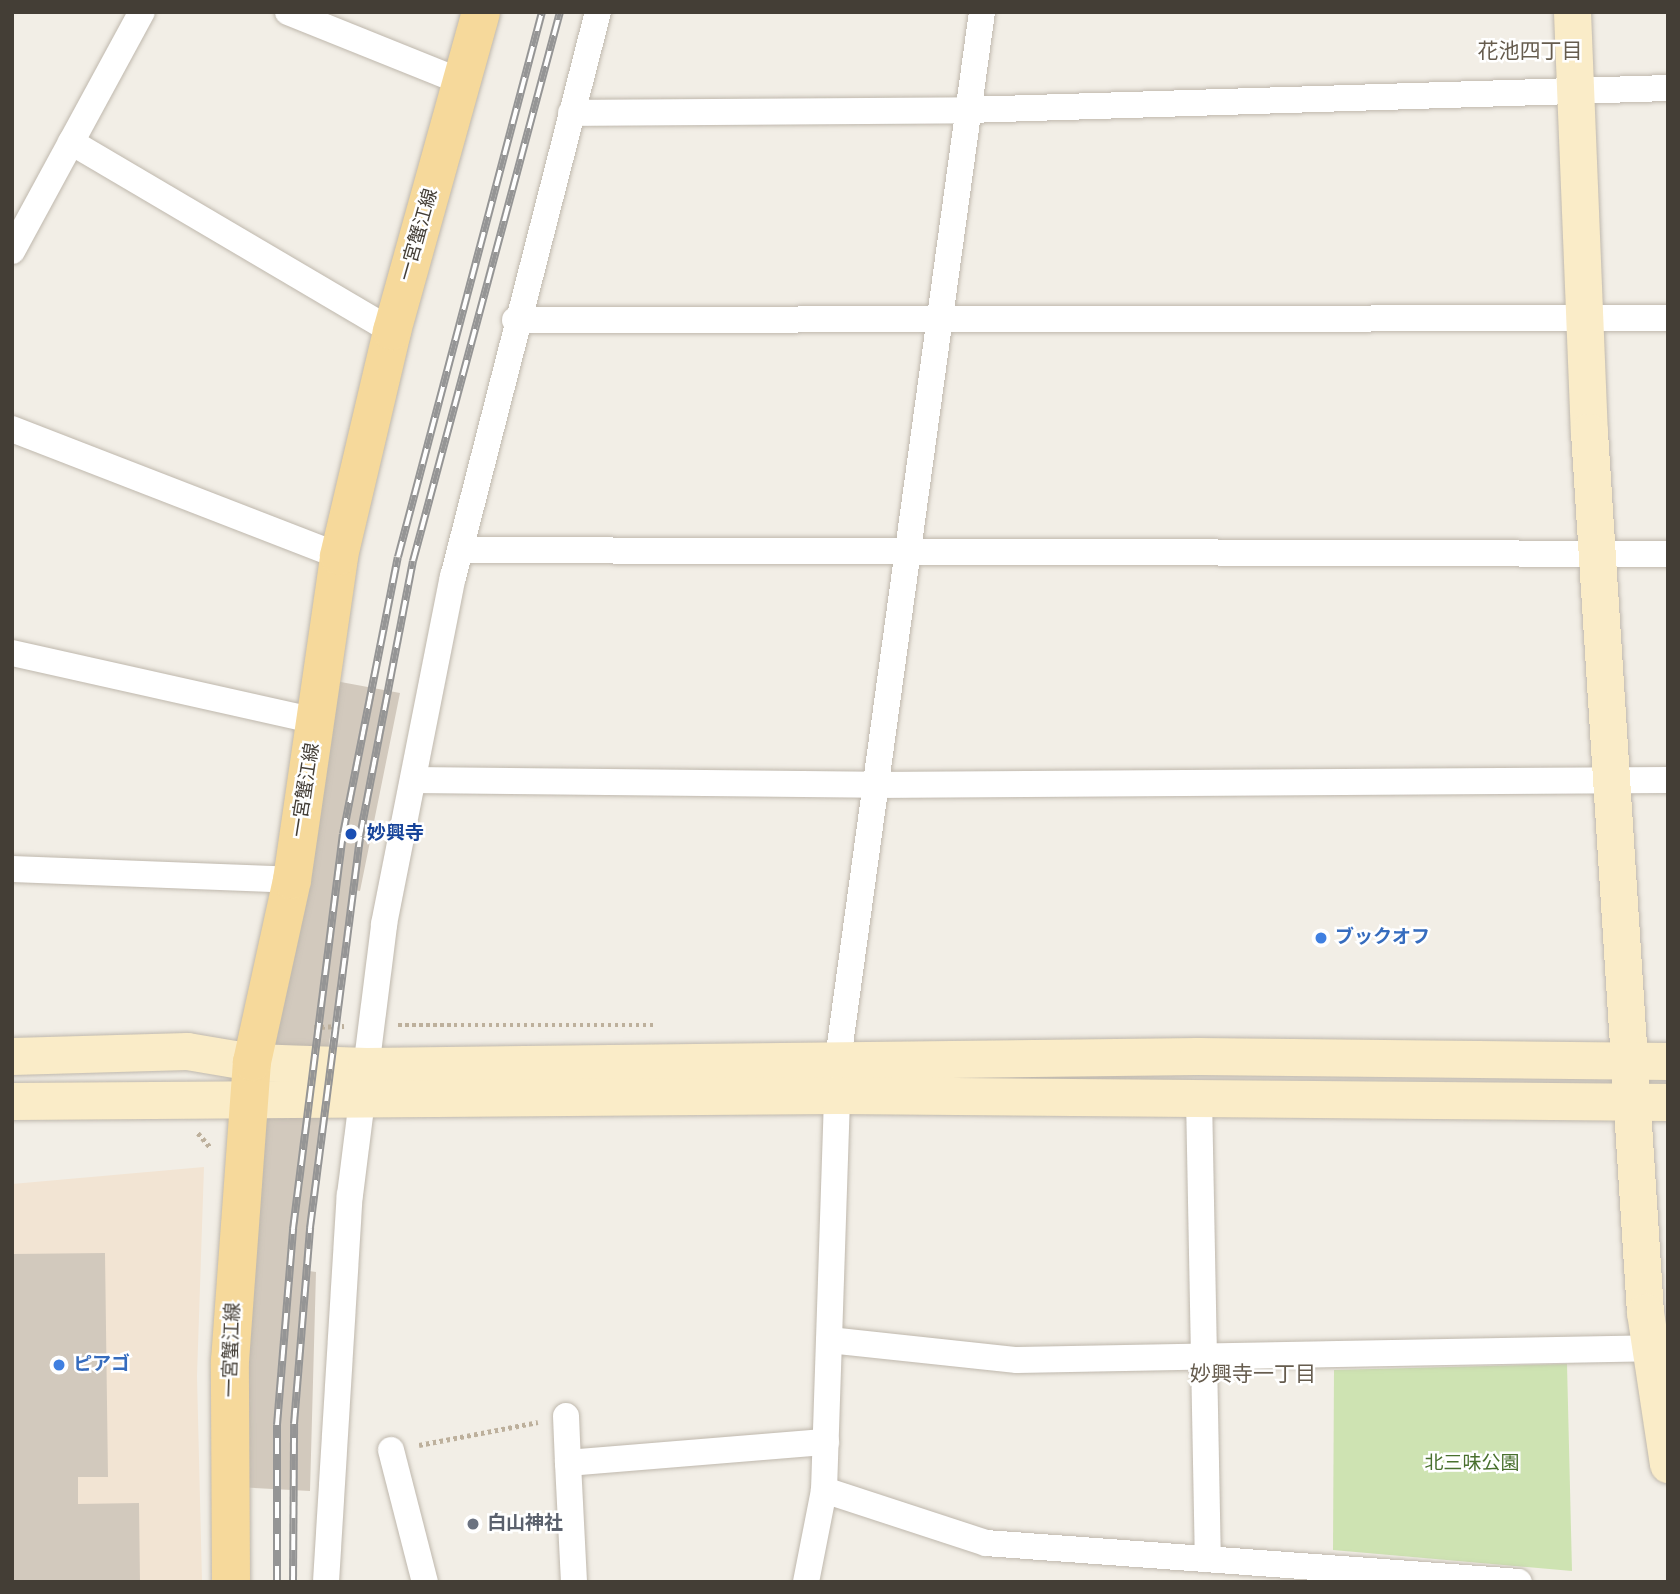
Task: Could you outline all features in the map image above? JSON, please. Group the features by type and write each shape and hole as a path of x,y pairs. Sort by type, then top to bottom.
{"main road":[{"name":"一宮蟹江線","path":"231,1582 230,1361 252,1062 292,880 339,556 392,331 481,12"}],"street":[{"path":"12,250 142,12"},
{"path":"288,12 462,82"},
{"path":"326,1582 333,1401 365,1081 384,924 460,550 515,320 598,12"},
{"path":"806,1582 824,1490 838,1059 982,12"},
{"path":"1572,12 1597,553 1614,780 1651,1061 1658,1348 1668,1464"},
{"path":"571,113 968,110 1668,88"},
{"path":"71,142 392,331"},
{"path":"515,320 941,316 1668,318"},
{"path":"12,429 339,556"},
{"path":"460,550 907,555 1668,554"},
{"path":"12,653 317,721"},
{"path":"413,780 875,785 1668,780"},
{"path":"12,869 292,880"},
{"path":"12,1056 187,1051 365,1081 837,1095 1652,1102"},
{"path":"12,1101 248,1099 365,1081 838,1059 1651,1061"},
{"path":"1199,1097 1202,1360 1208,1559"},
{"path":"830,1340 1017,1360 1202,1360 1658,1348"},
{"path":"566,1416 574,1582"},
{"path":"568,1463 826,1442"},
{"path":"391,1450 425,1582"},
{"path":"824,1490 986,1543 1519,1582"}],"path":[{"path":"391,1450 566,1416"}],"shaded area":[{"path":"204,1167 197,1376 202,1582 12,1582 12,1184"}],"green space":[{"name":"北三味公園","path":"1567,1364 1572,1571 1333,1550 1334,1370"}],"building":[{"name":"妙興寺","path":"330,680 400,693 360,891 354,890 323,1080 309,1271 316,1272 310,1491 238,1487 237,1381 275,1033"},
{"name":"ピアゴ","path":"105,1253 108,1477 78,1477 78,1504 139,1503 140,1582 12,1582 12,1254"}],"railway":[{"path":"277,1582 277,1425 293,1229 343,834 398,557 542,12"},
{"path":"293,1582 294,1424 310,1228 360,836 413,561 560,12"}],"place":[{"name":"妙興寺","path":"351,834"},
{"name":"ブックオフ","path":"1321,938"},
{"name":"ピアゴ","path":"59,1365"},
{"name":"白山神社","path":"473,1524"}],"district":[{"name":"花池四丁目","path":"1530,51"},
{"name":"妙興寺一丁目","path":"1253,1374"}]}
